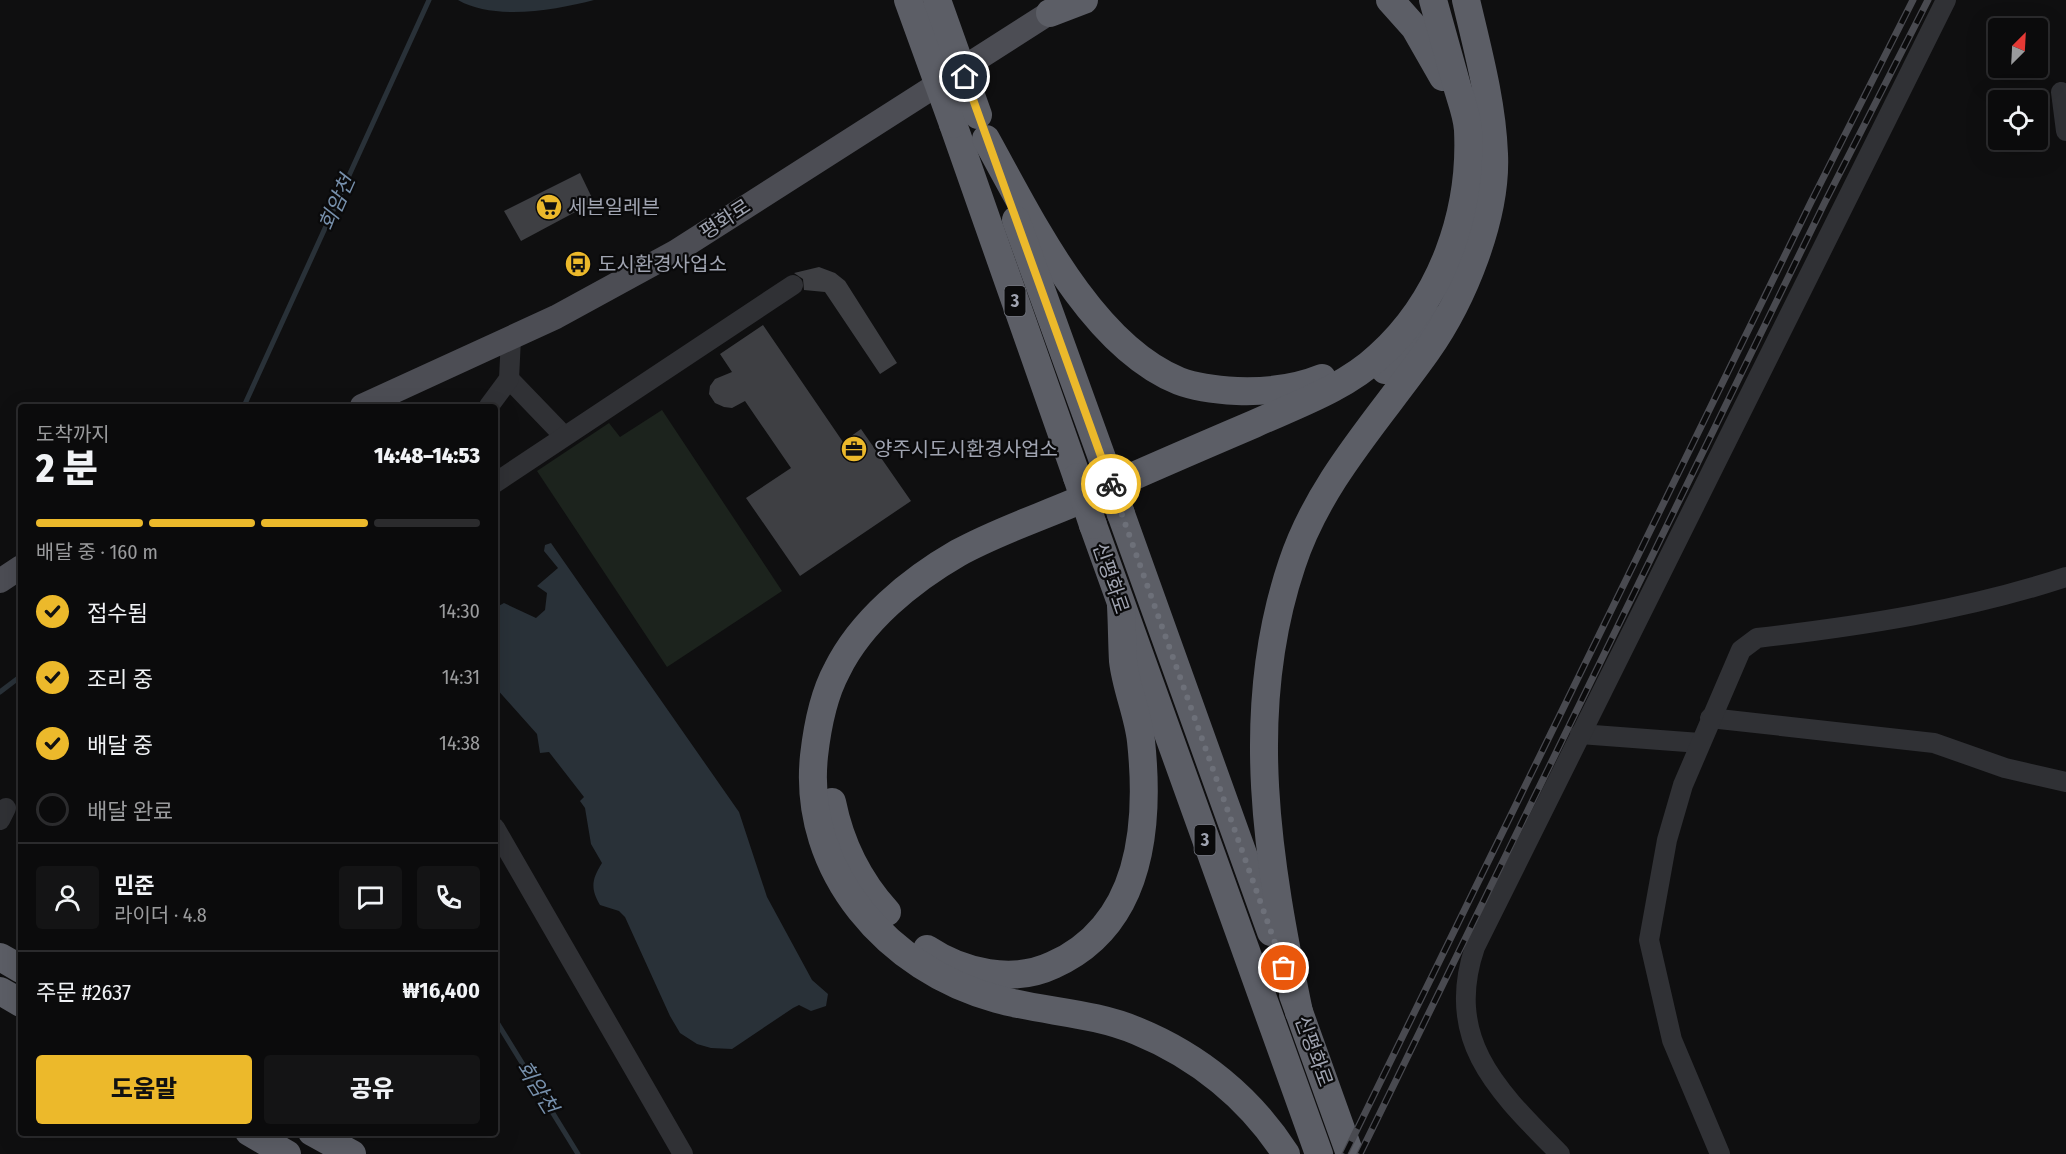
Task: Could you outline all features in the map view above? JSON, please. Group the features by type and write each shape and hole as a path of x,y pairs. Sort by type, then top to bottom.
{"highway":[{"name":"신평화로","path":"908,0 972,126 1106,469 1350,1154"},
{"name":"신평화로","path":"937,0 972,126 1077,477 1121,606 1319,1154"},
{"path":"1060,7 1084,0"},
{"path":"1390,0 1415,28 1468,125"},
{"path":"1286,1154 1246,1101 1212,1072 1173,1049 1136,1030 1096,1018 1001,1001 968,991 909,959 883,938 846,891 825,849 813,801 814,755 823,712 836,671 860,634 897,595 958,553 1295,405 1354,376 1381,355 1403,329 1430,294 1449,252 1462,205 1468,125 1433,0"},
{"path":"1299,1012 1283,936 1266,818 1263,766 1263,711 1279,608 1292,562 1313,516 1360,437 1428,350 1466,285 1476,255 1485,222 1494,156 1484,79 1466,0"},
{"path":"972,126 1047,248 1104,326 1138,356 1179,381 1218,390 1257,392 1302,386 1351,365 1403,329"},
{"path":"1121,606 1124,662 1140,739 1144,790 1142,836 1135,872 1118,906 1097,936 1081,950 1042,970 1015,976 989,974 957,964 929,951 900,927 872,896 837,825 830,795 830,762 836,725 849,684 874,647 911,609 972,566 1300,420 1343,398 1387,369 1447,317"},
{"path":"0,957 18,967"},
{"path":"0,991 18,1001"},
{"path":"256,1136 287,1154"},
{"path":"319,1136 352,1154"}],"main road":[{"name":"평화로","path":"366,404 581,304 675,252 1060,7"},
{"path":"0,581 18,569"}],"street":[{"path":"1560,1154 1517,1110 1489,1075 1469,1032 1464,1004 1467,971 1475,947 1946,0"},
{"path":"2061,92 2066,131"},
{"path":"498,481 793,285"},
{"path":"491,404 509,380 511,338"},
{"path":"509,380 564,436"},
{"path":"1720,1154 1672,1040 1649,940 1667,840 1700,743 1741,650 1756,638 1927,614 2030,589 2066,577"},
{"path":"1710,718 1934,743 2005,768 2066,782"},
{"path":"1580,734 1700,743"},
{"path":"498,833 683,1154"}],"shaded area":[{"path":"458,0 594,0 544,10 507,12 489,10"},
{"path":"662,410 782,591 667,667 537,471 609,423 620,437"},
{"path":"551,543 739,812 767,897 812,980 828,994 826,1006 811,1011 799,1005 732,1049 711,1048 697,1044 680,1033 670,1016 625,917 619,911 600,905 594,884 602,863 591,844 585,808 580,801 584,797 549,752 540,753 537,734 498,690 498,606 504,603 536,618 545,610 547,593 537,586 558,568 544,551 545,545"}],"building":[{"name":"세븐일레븐","path":"580,173 594,202 521,241 504,211"},
{"path":"819,267 835,273 845,281 897,363 880,374 825,292 804,290 803,279 794,273"},
{"name":"양주시도시환경사업소","path":"763,325 843,442 861,429 911,501 800,576 746,498 791,468 745,401 732,408 724,407 715,403 709,394 710,386 715,379 732,372 720,354"}],"waterway":[{"name":"회암천","path":"245,404 429,0"},
{"path":"0,692 18,678"},
{"name":"회암천","path":"498,1024 578,1154"}],"railway":[{"path":"1345,1154 1811,202 1913,0"},
{"path":"1360,1154 1825,202 1928,0"}],"way so far":[{"path":"1111,484 1284,968"}],"place":[{"name":"세븐일레븐","path":"549,207"},
{"name":"도시환경사업소","path":"578,264"},
{"name":"양주시도시환경사업소","path":"854,449"}],"route":[{"path":"965,77 1111,484"}]}
